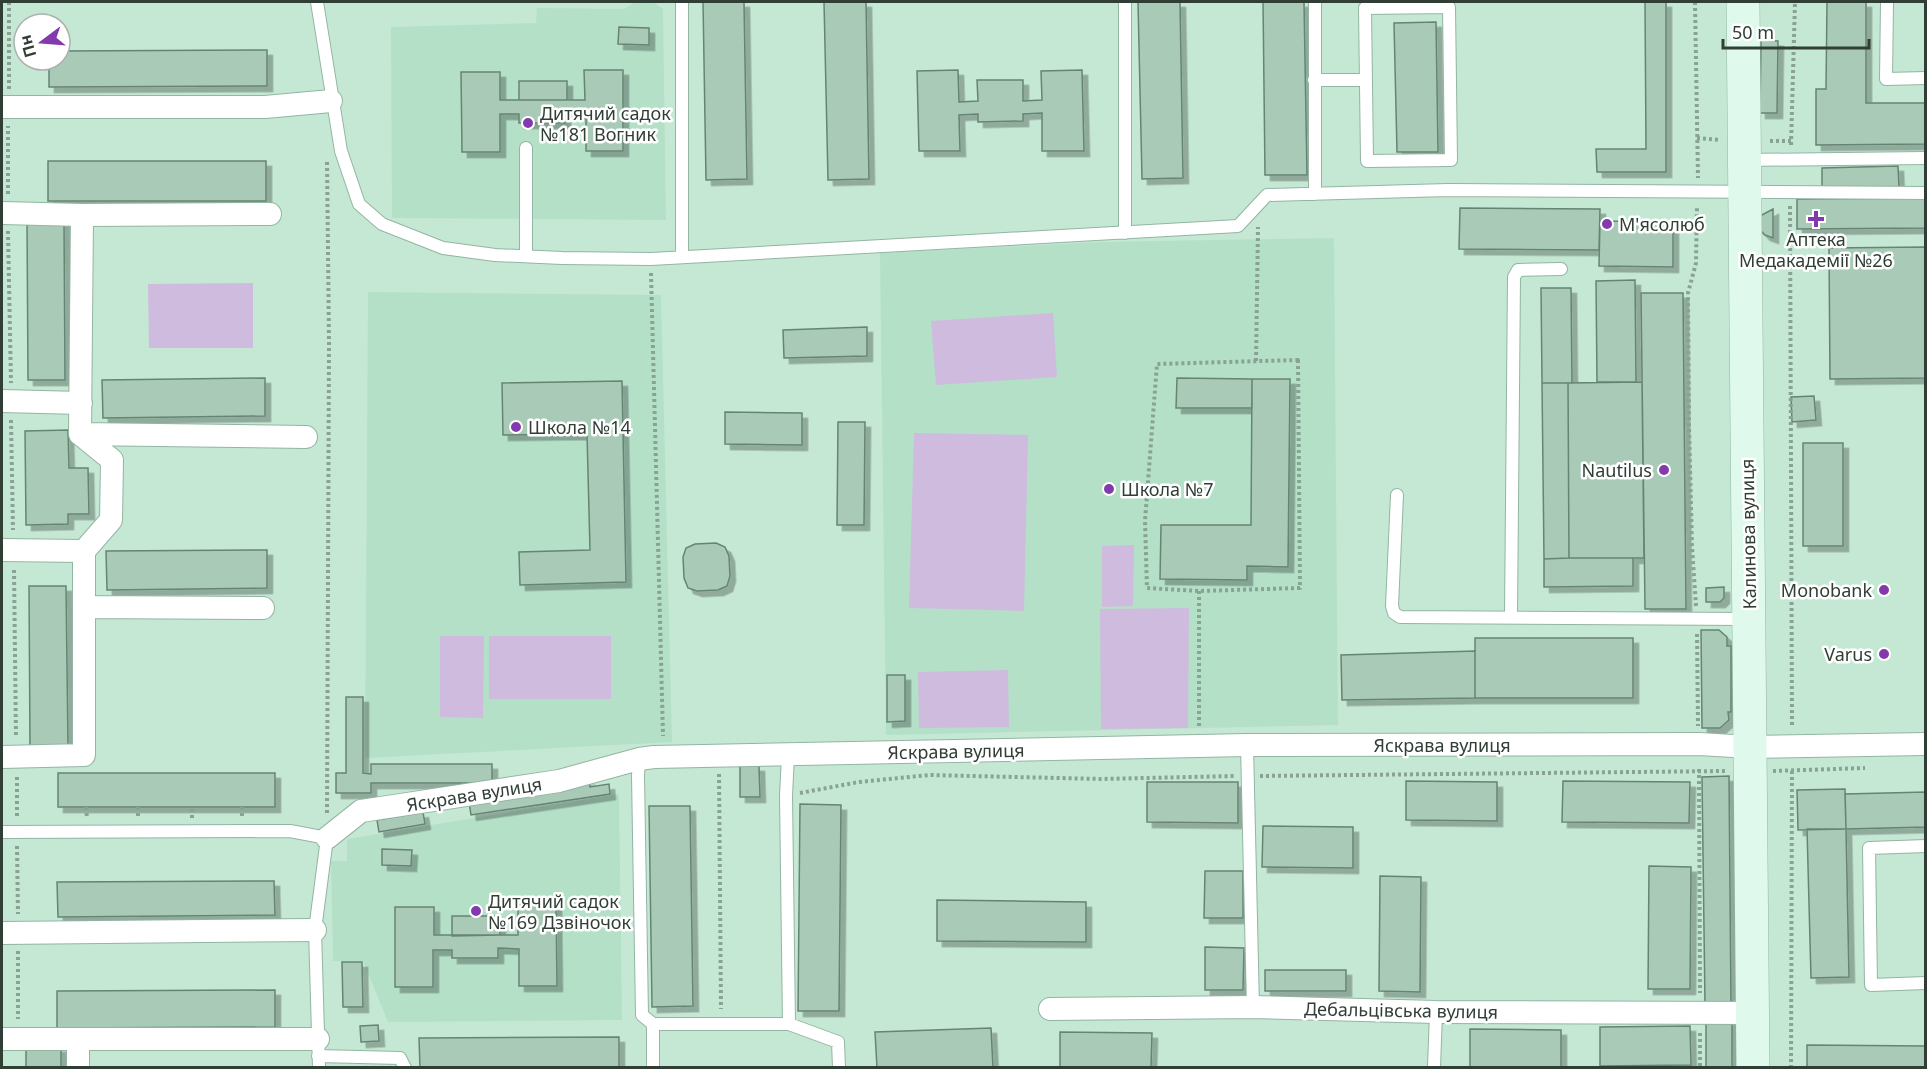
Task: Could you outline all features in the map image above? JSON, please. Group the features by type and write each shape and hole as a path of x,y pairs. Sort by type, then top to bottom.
{"street":[{"name":"Калинова вулиця","path":"1743,2 1753,1068"},
{"path":"2,107 265,107 332,101"},
{"path":"2,213 270,214"},
{"path":"80,434 82,214"},
{"path":"2,401 81,403"},
{"path":"80,434 306,436"},
{"path":"2,757 84,755 84,551 111,520 112,460 80,434"},
{"path":"2,550 84,551"},
{"path":"84,607 263,608"},
{"name":"Яскрава вулиця","path":"327,838 362,811 559,781 646,758 1698,737 1750,747 1926,744"},
{"path":"2,933 315,930"},
{"name":"Дебальцівська вулиця","path":"1050,1009 1253,1007 1436,1012 1752,1013"},
{"path":"2,1039 78,1039 318,1054"},
{"path":"78,1039 78,1068"}],"lane":[{"path":"317,2 340,151 359,204 382,224 443,248 562,258 651,259 1238,226 1267,195 1448,190 1926,193"},
{"path":"681,2 682,256"},
{"path":"1125,2 1125,233"},
{"path":"1315,2 1315,194"},
{"path":"1887,2 1886,79 1926,78"},
{"path":"1449,7 1451,160 1367,161 1366,80 1365,8 1449,7"},
{"path":"1314,80 1366,80"},
{"path":"526,148 526,256"},
{"path":"1743,160 1926,158"},
{"path":"1511,616 1514,277 1518,270 1560,269"},
{"path":"1396,495 1392,606 1394,613 1401,617 1749,619"},
{"path":"1247,745 1253,1007"},
{"path":"788,755 786,796 789,1024"},
{"path":"646,758 638,776 642,1015 653,1024 789,1024 838,1042 839,1068"},
{"path":"2,832 290,831 327,838 315,930 318,1054 400,1058 405,1068"},
{"path":"1926,846 1869,848 1871,984 1926,983"},
{"path":"1434,1068 1436,1012"},
{"path":"653,1024 653,1068"}],"path":[{"path":"1695,2 1698,192 1696,263 1688,293 1692,547 1697,619 1700,1068"},
{"path":"1790,160 1795,2"},
{"path":"327,160 329,342 327,838"},
{"path":"1790,192 1792,726"},
{"path":"1256,361 1258,205"},
{"path":"646,758 664,747 651,259"},
{"path":"1298,360 1300,588 1199,591 1147,588 1145,521 1157,364 1298,360"},
{"path":"1199,591 1199,734"},
{"path":"1791,1068 1792,771 1870,768"},
{"path":"719,774 721,1025"}],"shaded area":[{"name":"Дитячий садок №181 Вогник","path":"635,2 653,2 663,9 666,220 392,218 391,27 536,23 537,8 624,9"},
{"name":"Школа №7","path":"1334,238 1338,725 886,735 880,253 1098,242"},
{"path":"253,283 253,348 149,348 148,284"},
{"name":"Школа №14","path":"368,292 661,295 672,742 365,758"},
{"path":"1053,313 1057,377 936,385 931,321"},
{"path":"914,433 1028,435 1024,611 909,608"},
{"path":"1134,545 1133,606 1102,607 1102,546"},
{"path":"1189,608 1188,728 1101,729 1100,609"},
{"path":"440,636 484,636 483,718 440,717"},
{"path":"489,636 611,636 611,699 489,699"},
{"path":"1008,670 1009,727 919,728 918,672"},
{"name":"Дитячий садок №169 Дзвіночок","path":"619,794 622,1020 388,1022 363,961 333,961 331,861 347,861 347,839"}],"building":[{"path":"703,2 744,2 747,179 706,180"},
{"path":"824,2 866,2 869,179 828,180"},
{"path":"1138,2 1180,2 1183,178 1142,179"},
{"path":"1263,2 1304,2 1307,175 1265,175"},
{"path":"1645,2 1666,2 1666,172 1597,172 1596,149 1646,149"},
{"path":"1827,2 1866,2 1866,103 1926,103 1926,144 1816,145 1816,89 1826,89"},
{"path":"1436,22 1438,152 1397,152 1394,23"},
{"path":"619,27 649,28 649,45 618,44"},
{"path":"1761,40 1778,41 1777,113 1760,113"},
{"path":"267,50 267,86 49,87 49,72 72,72 72,51"},
{"path":"584,70 623,70 623,151 586,151 586,113 565,113 565,123 519,123 519,114 500,114 500,152 462,152 461,72 500,72 500,100 585,100"},
{"path":"958,70 959,102 978,101 977,80 1023,80 1023,101 1042,100 1041,71 1082,70 1084,151 1042,151 1042,113 1023,114 1023,121 978,122 978,114 959,115 960,151 919,151 917,71"},
{"path":"519,81 567,81 567,100 519,100"},
{"path":"48,161 266,161 266,201 48,201"},
{"path":"1898,166 1899,187 1822,188 1822,168"},
{"path":"1926,198 1926,228 1797,229 1797,199"},
{"path":"1460,208 1600,209 1599,250 1459,249"},
{"path":"1773,209 1773,238 1765,235 1759,229 1760,216"},
{"path":"27,221 64,221 65,380 28,380"},
{"path":"1600,221 1673,222 1673,267 1599,266"},
{"path":"1926,247 1926,378 1830,379 1829,248"},
{"path":"1635,280 1636,382 1597,382 1596,281"},
{"path":"1541,288 1571,288 1572,383 1542,383"},
{"name":"Nautilus","path":"1641,293 1683,293 1686,609 1645,609"},
{"path":"867,327 867,356 784,358 783,330"},
{"path":"265,378 265,416 103,418 102,380"},
{"path":"1177,378 1252,379 1252,408 1176,408"},
{"path":"1252,379 1290,379 1288,567 1247,566 1247,580 1160,579 1161,525 1251,525"},
{"path":"622,381 626,582 520,585 519,552 590,550 587,434 503,435 502,383"},
{"path":"1642,382 1644,558 1569,558 1568,383"},
{"path":"1542,383 1568,383 1569,558 1544,559"},
{"path":"1814,396 1816,420 1792,422 1791,397"},
{"path":"725,412 802,413 802,445 725,444"},
{"path":"838,422 865,422 864,525 837,525"},
{"path":"68,430 69,468 88,468 89,514 68,514 68,524 26,525 25,431"},
{"path":"1803,443 1843,443 1843,546 1803,546"},
{"path":"716,543 725,547 729,556 730,576 727,586 718,590 697,591 688,588 684,578 683,557 686,548 695,544"},
{"path":"267,550 267,588 107,590 106,551"},
{"path":"1633,558 1633,586 1544,587 1544,559"},
{"path":"29,586 66,586 68,746 30,747"},
{"path":"1724,587 1724,598 1720,602 1706,602 1706,588"},
{"path":"1701,630 1719,630 1727,637 1727,646 1731,646 1731,712 1728,712 1729,720 1720,728 1702,728"},
{"path":"1475,638 1633,638 1633,698 1475,698"},
{"path":"1475,651 1475,698 1342,700 1341,655"},
{"path":"887,675 905,675 905,721 887,722"},
{"path":"346,697 363,697 363,773 371,774 371,764 492,764 492,783 371,783 371,793 336,793 336,773 346,773"},
{"path":"740,766 759,766 760,797 740,797"},
{"path":"58,773 275,773 275,807 58,807"},
{"path":"1729,776 1731,1006 1705,1006 1702,777"},
{"path":"589,780 590,787 609,784 610,794 471,815 469,802"},
{"path":"1406,781 1497,782 1497,821 1406,820"},
{"path":"1563,781 1690,782 1689,823 1562,822"},
{"path":"1147,782 1238,782 1238,823 1147,822"},
{"path":"1845,789 1846,829 1798,830 1797,790"},
{"path":"1926,792 1926,827 1846,829 1845,794"},
{"path":"800,804 841,805 839,1011 798,1011"},
{"path":"649,806 690,806 693,1006 652,1007"},
{"path":"423,812 425,824 379,832 377,820"},
{"path":"1263,826 1353,827 1353,868 1262,867"},
{"path":"1807,829 1846,829 1849,977 1811,978"},
{"path":"382,849 412,850 411,866 382,865"},
{"path":"1649,866 1691,867 1690,989 1648,989"},
{"path":"1205,871 1243,871 1243,918 1204,918"},
{"path":"1380,876 1421,877 1420,992 1379,991"},
{"path":"274,881 275,915 58,917 57,882"},
{"path":"937,900 1086,902 1086,942 937,941"},
{"path":"518,905 556,905 557,986 519,986 519,949 498,948 498,958 452,958 452,950 433,950 433,987 395,987 395,907 434,907 434,935 518,935"},
{"path":"452,916 500,916 500,935 452,936"},
{"path":"1205,947 1244,948 1243,990 1205,990"},
{"path":"342,962 362,962 363,1007 343,1007"},
{"path":"1265,970 1346,970 1346,991 1265,991"},
{"path":"275,990 275,1027 57,1028 57,991"},
{"path":"1706,1020 1732,1020 1732,1068 1706,1068"},
{"path":"378,1025 379,1041 361,1042 360,1026"},
{"path":"1690,1026 1691,1065 1600,1066 1600,1027"},
{"path":"991,1028 993,1068 877,1068 875,1032"},
{"path":"1470,1029 1561,1030 1561,1068 1470,1068"},
{"path":"1060,1032 1152,1033 1151,1068 1060,1068"},
{"path":"619,1037 619,1068 420,1068 419,1038"},
{"path":"1807,1045 1926,1046 1926,1068 1807,1068"},
{"path":"26,1047 61,1047 61,1068 26,1068"}],"place":[{"name":"Дитячий садок №181 Вогник","path":"528,123"},
{"name":"Аптека Медакадемії №26","path":"1816,219"},
{"name":"М'ясолюб","path":"1607,224"},
{"name":"Школа №14","path":"516,427"},
{"name":"Nautilus","path":"1664,470"},
{"name":"Школа №7","path":"1109,489"},
{"name":"Monobank","path":"1884,590"},
{"name":"Varus","path":"1884,654"},
{"name":"Дитячий садок №169 Дзвіночок","path":"476,911"}]}
